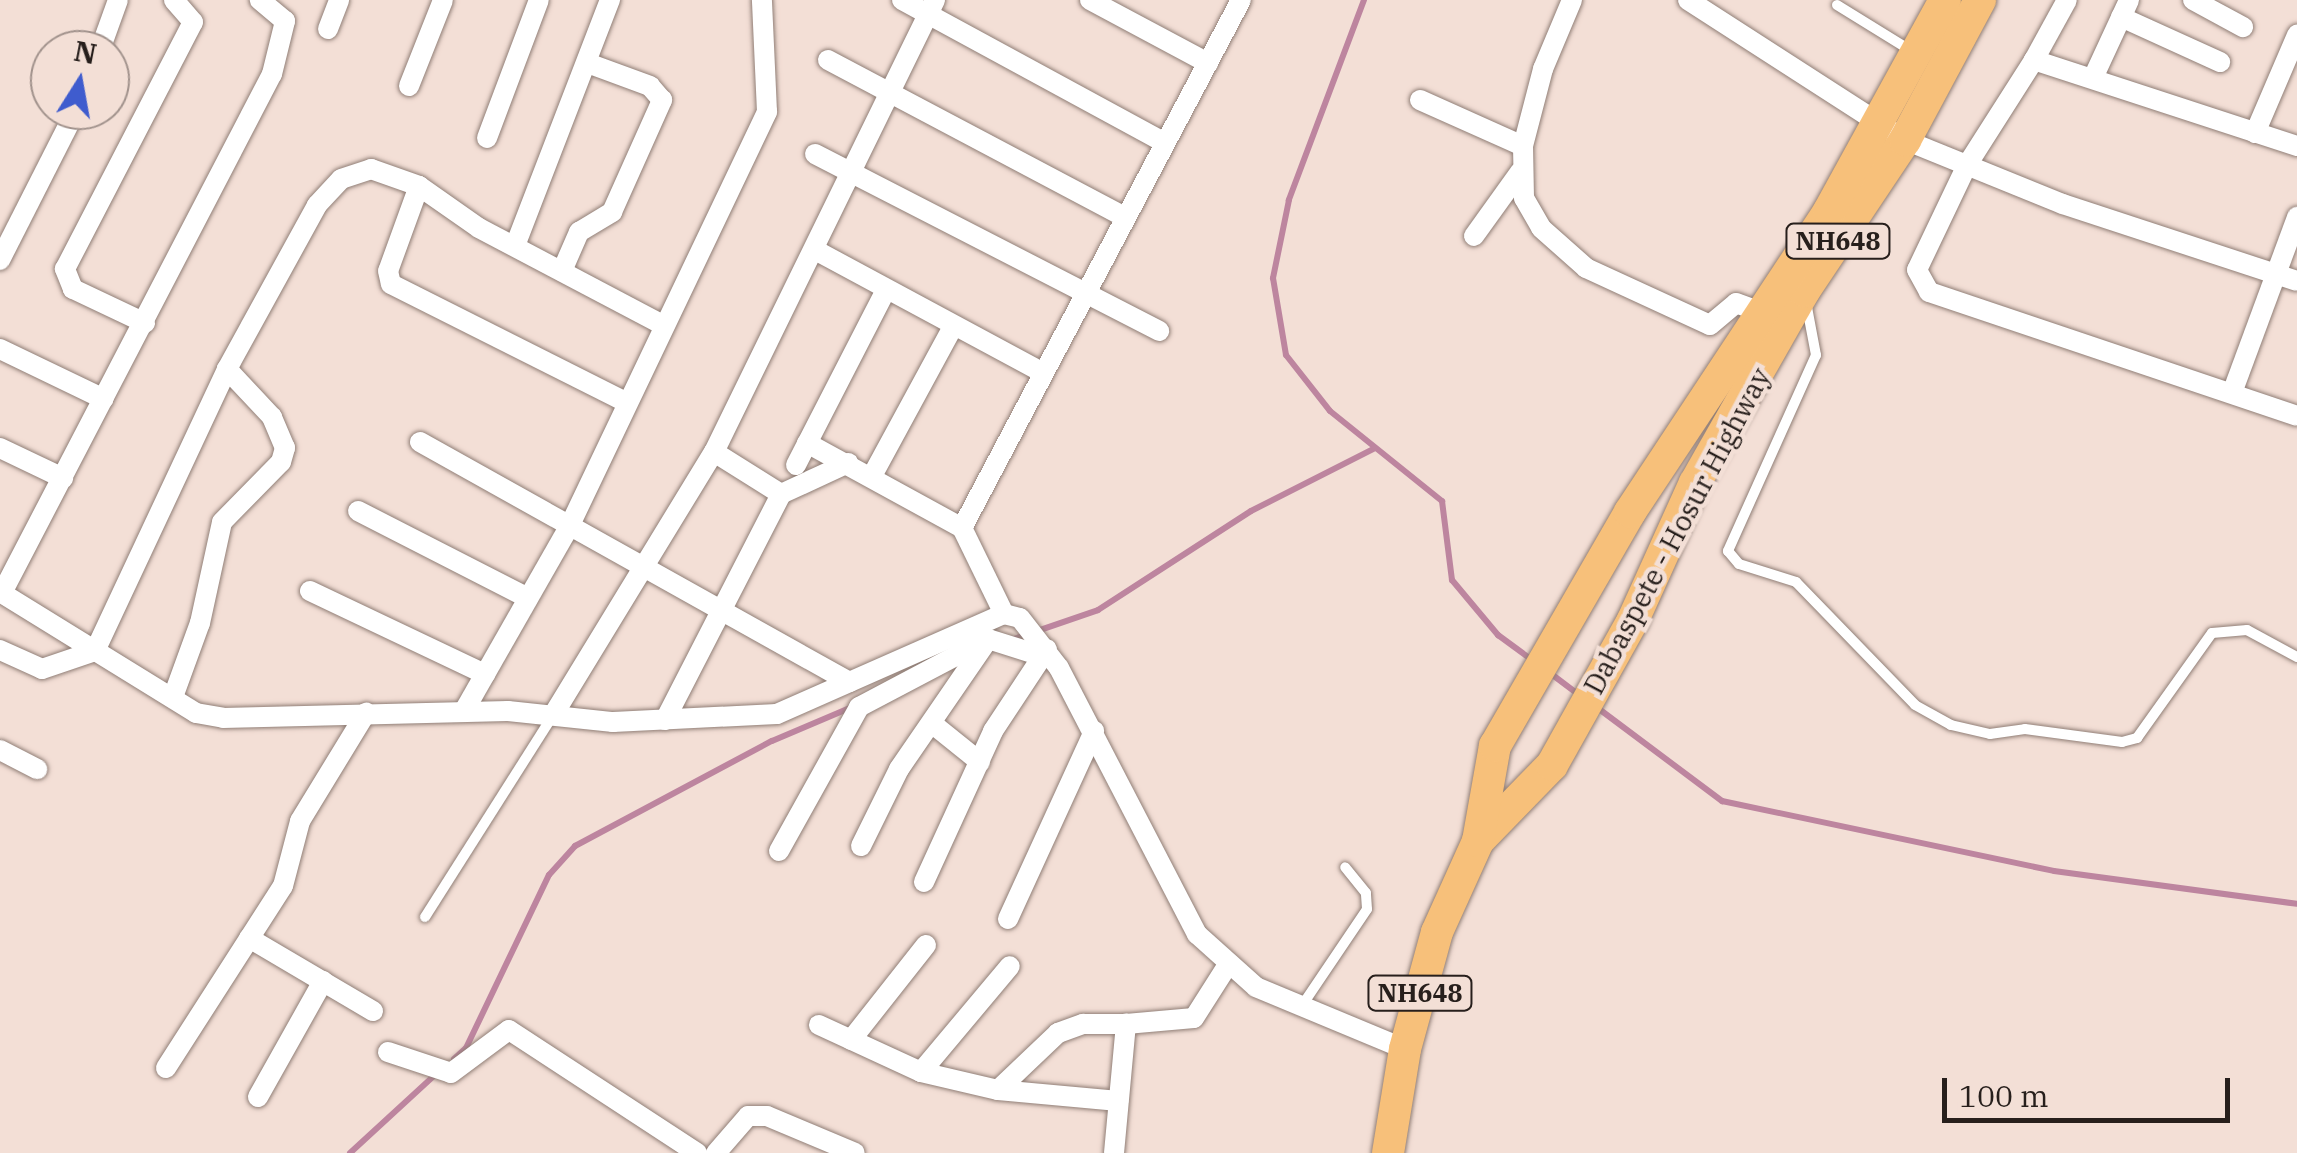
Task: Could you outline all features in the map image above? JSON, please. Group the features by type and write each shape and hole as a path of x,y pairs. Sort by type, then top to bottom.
{"highway":[{"name":"NH648","path":"1666,467 1763,313 1891,133 1916,54 1945,0"},
{"name":"Dabaspete - Hosur Highway","path":"1478,841 1552,766 1634,620 1696,483 1891,133 1980,0"},
{"name":"Dabaspete - Hosur Highway","path":"1388,1153 1405,1049 1437,932 1478,841 1494,746 1588,583 1666,467"},
{"path":"1666,467 1696,483"}],"street":[{"path":"107,30 118,0"},
{"path":"145,323 73,288 65,269 194,22 174,0"},
{"path":"260,0 285,21 284,40 145,323 1,593 196,713 222,718 464,711 555,712 613,722 778,714 1012,616"},
{"path":"328,29 339,0"},
{"path":"409,86 444,0"},
{"path":"487,138 539,0"},
{"path":"515,246 610,0"},
{"path":"464,711 570,525 661,324 767,112 762,0"},
{"path":"902,0 932,7 1165,143"},
{"path":"1090,0 1208,63"},
{"path":"962,528 1240,0"},
{"path":"1572,0 1543,69 1523,146 1520,172 1524,198 1541,228 1586,268 1710,324 1736,303 1763,313"},
{"path":"1688,0 1891,133 1967,165 2287,278"},
{"path":"2067,0 1967,165 1917,270 1929,292 2297,416"},
{"path":"2193,0 2243,26"},
{"path":"555,712 714,452 854,174 932,7"},
{"path":"2093,78 2125,8 2220,62"},
{"path":"2255,133 2297,35"},
{"path":"828,60 1126,218"},
{"path":"2034,60 2297,146"},
{"path":"562,271 579,232 612,212 662,100 650,86 588,63"},
{"path":"1420,100 1523,146"},
{"path":"0,260 66,130"},
{"path":"814,154 1160,331"},
{"path":"0,650 42,669 96,650 227,369 317,205 342,179 371,169 419,186 515,246 661,324"},
{"path":"1474,236 1520,172"},
{"path":"419,186 388,271 391,284 626,402"},
{"path":"2232,393 2287,278 2297,217"},
{"path":"815,250 1043,373"},
{"path":"796,465 886,290"},
{"path":"872,476 953,327"},
{"path":"0,349 104,399"},
{"path":"172,697 200,623 222,522 281,462 285,448 272,417 227,369"},
{"path":"420,442 850,682"},
{"path":"807,444 848,462 962,528 1012,616 1044,650 1094,731 1197,934 1256,987 1405,1049"},
{"path":"0,448 63,478"},
{"path":"714,452 781,494"},
{"path":"665,720 724,612 781,494 848,462"},
{"path":"358,510 528,598"},
{"path":"310,592 485,674"},
{"path":"779,851 859,707 988,639 1044,650"},
{"path":"861,846 898,769 934,725 988,639"},
{"path":"924,882 980,762 1044,650"},
{"path":"166,1068 283,886 300,821 366,713"},
{"path":"934,725 980,762"},
{"path":"1008,919 1094,731"},
{"path":"0,750 37,769"},
{"path":"249,938 373,1011"},
{"path":"851,1040 926,945"},
{"path":"998,1090 1058,1033 1083,1024 1194,1018 1229,963"},
{"path":"921,1072 1010,966"},
{"path":"258,1097 322,981"},
{"path":"1114,1153 1126,1024"},
{"path":"818,1025 921,1072 998,1090 1119,1101"},
{"path":"388,1052 451,1073 509,1030 696,1153"},
{"path":"716,1153 748,1116 766,1116 855,1153"}],"lane":[{"path":"1838,5 1916,54"},
{"path":"1804,291 1816,355 1728,551 1739,564 1796,582 1915,706 1951,726 1990,734 2025,729 2122,742 2138,738 2212,632 2247,630 2297,657"},
{"path":"425,917 555,712"},
{"path":"1302,1008 1366,909 1366,892 1345,867"}],"waterway":[{"path":"1364,0 1289,200 1273,278 1286,355 1330,411 1442,501 1452,580 1498,635 1532,660"},
{"path":"1011,640 1098,610 1251,511 1375,448"},
{"path":"1550,673 1580,696"},
{"path":"1595,706 1722,801 2054,871 2297,904"},
{"path":"454,1059 466,1048 549,875 575,846 772,741 852,707"},
{"path":"350,1153 437,1073"}]}
